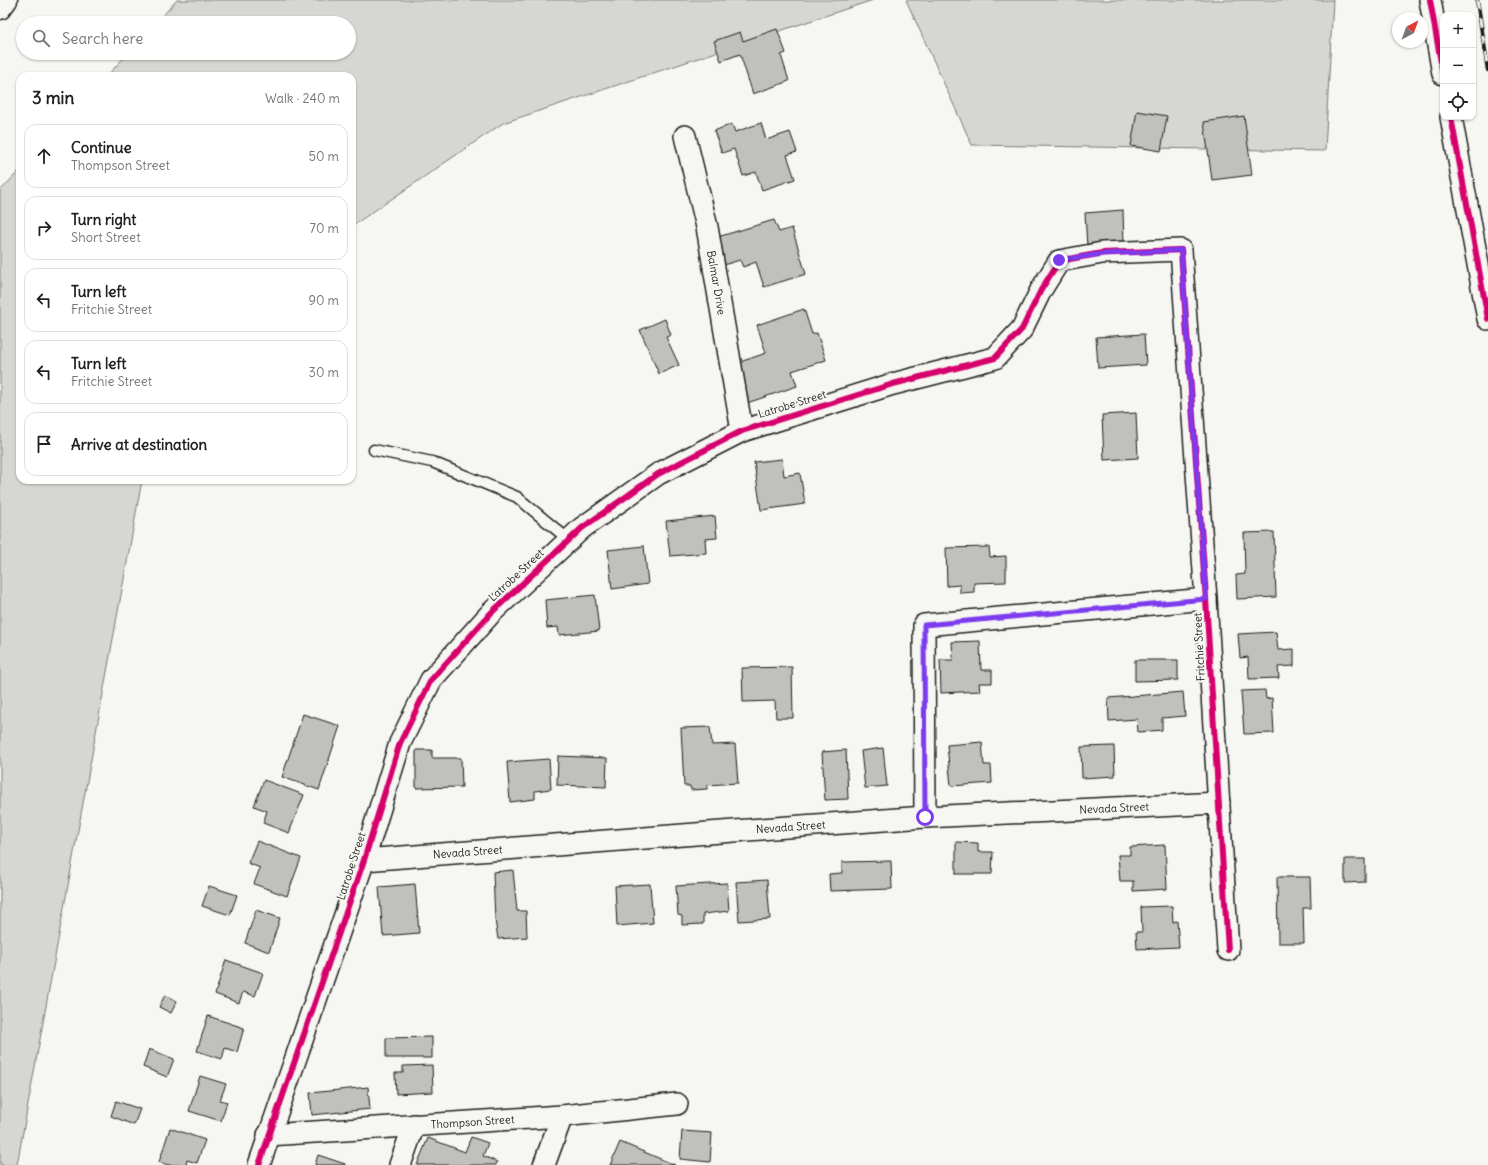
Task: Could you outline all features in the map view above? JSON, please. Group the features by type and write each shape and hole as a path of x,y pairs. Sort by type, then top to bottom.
{"street":[{"path":"0,8 6,0"},
{"path":"1430,0 1440,57"},
{"path":"1452,120 1488,319"},
{"name":"Balmar Drive","path":"685,136 707,227 742,431"},
{"name":"Fritchie Street","path":"1059,260 1102,254 1181,250 1206,599 1228,950"},
{"name":"Latrobe Street","path":"259,1165 364,860 400,743 431,680 491,612 582,528 658,474 742,431 893,384 994,358 1022,329 1041,290 1059,260"},
{"path":"925,817 924,625 1206,599"},
{"name":"Nevada Street","path":"364,860 925,817 1219,803"},
{"name":"Thompson Street","path":"268,1136 562,1116 677,1104"},
{"path":"544,1165 562,1116"},
{"path":"400,1165 414,1125"}],"lane":[{"path":"374,450 432,462 517,497 569,540"}],"shaded area":[{"path":"177,0 873,0 503,123 356,223 356,72 111,72 122,60 356,60 356,16 162,16"},
{"path":"906,0 1333,0 1325,151 972,145"},
{"path":"16,174 16,484 141,484 17,1165 0,1165 0,191"}],"building":[{"path":"777,29 786,53 781,55 789,81 753,94 740,54 721,61 714,41 740,32 743,41"},
{"path":"1137,111 1167,116 1161,151 1131,146"},
{"path":"1244,116 1252,175 1212,180 1204,122"},
{"path":"761,123 766,140 790,132 797,152 787,155 795,179 762,190 756,172 743,176 734,149 722,153 714,131 732,124 735,132"},
{"path":"1123,210 1124,245 1087,247 1085,213"},
{"path":"774,220 779,232 792,228 806,274 764,287 756,262 743,267 740,260 720,266 711,239"},
{"path":"804,309 812,334 817,333 826,360 792,371 797,386 747,403 734,364 766,353 757,325"},
{"path":"665,319 671,335 666,337 679,365 659,374 640,330"},
{"path":"1144,334 1146,365 1098,368 1096,337"},
{"path":"1136,413 1138,458 1104,460 1102,415"},
{"path":"782,459 784,476 800,473 805,504 761,510 754,462"},
{"path":"715,516 717,538 705,539 706,553 670,556 666,521"},
{"path":"1274,532 1276,597 1237,599 1236,575 1245,574 1244,533"},
{"path":"644,546 648,584 612,589 608,550"},
{"path":"989,547 990,557 1006,556 1006,582 974,583 974,592 960,593 960,585 947,586 946,548"},
{"path":"595,595 599,631 559,635 558,627 547,628 545,600"},
{"path":"1276,632 1278,650 1294,649 1294,666 1278,667 1279,678 1249,679 1248,657 1240,658 1238,634"},
{"path":"980,641 981,670 992,670 992,683 979,683 980,691 941,693 940,660 953,660 952,642"},
{"path":"1135,660 1178,660 1178,680 1135,681"},
{"path":"792,667 793,718 776,718 775,701 743,702 742,668"},
{"path":"1265,690 1266,699 1272,698 1274,733 1244,734 1241,691"},
{"path":"1183,692 1185,716 1162,718 1162,730 1138,732 1137,719 1109,721 1108,698"},
{"path":"303,714 340,726 319,790 282,777"},
{"path":"710,727 712,745 735,744 738,783 707,785 707,789 691,790 690,786 684,786 681,728"},
{"path":"982,742 984,765 991,765 992,783 951,786 947,745"},
{"path":"1114,746 1115,776 1082,778 1081,747"},
{"path":"883,748 887,786 865,788 861,751"},
{"path":"416,750 432,750 432,758 461,758 462,787 416,788"},
{"path":"846,750 848,799 825,800 822,752"},
{"path":"558,756 607,758 606,787 557,785"},
{"path":"549,759 551,789 535,791 535,799 510,802 507,762"},
{"path":"264,780 304,795 289,833 263,823 267,811 254,806"},
{"path":"257,841 301,858 287,896 254,884 260,868 248,863"},
{"path":"956,842 978,843 978,852 993,852 992,874 956,874"},
{"path":"1165,845 1167,889 1133,891 1133,881 1120,881 1118,855 1130,855 1130,847"},
{"path":"1345,859 1365,859 1365,882 1345,883"},
{"path":"891,861 892,889 830,891 829,874 842,873 842,862"},
{"path":"513,870 517,911 526,911 527,937 498,939 495,920 493,872"},
{"path":"1277,877 1310,877 1311,908 1303,908 1304,943 1278,943"},
{"path":"767,880 770,919 739,921 736,882"},
{"path":"727,883 729,911 703,914 703,924 682,925 682,916 678,915 676,886"},
{"path":"415,884 419,933 383,936 379,887"},
{"path":"650,884 653,923 617,926 615,886"},
{"path":"209,886 237,895 230,915 202,906"},
{"path":"1172,906 1173,922 1177,921 1179,947 1137,949 1136,932 1142,932 1141,907"},
{"path":"256,910 280,918 269,952 245,943"},
{"path":"226,960 263,973 255,996 243,992 239,1003 215,994"},
{"path":"165,995 177,1001 171,1013 159,1007"},
{"path":"208,1016 244,1028 237,1052 225,1048 222,1059 197,1051"},
{"path":"432,1037 432,1058 386,1058 386,1038"},
{"path":"149,1049 174,1059 167,1077 143,1067"},
{"path":"432,1065 433,1092 396,1094 395,1073 403,1073 403,1066"},
{"path":"200,1076 226,1084 220,1100 227,1102 221,1121 189,1111"},
{"path":"368,1087 370,1109 312,1115 310,1093"},
{"path":"116,1101 140,1109 134,1125 111,1116"},
{"path":"170,1128 205,1140 197,1163 187,1160 186,1165 168,1165 159,1162"},
{"path":"682,1131 712,1133 710,1162 680,1159"},
{"path":"471,1137 488,1143 483,1156 497,1162 496,1165 417,1165 428,1138 465,1152"},
{"path":"620,1142 675,1165 610,1165"},
{"path":"318,1155 345,1164 345,1165 315,1165"}],"railway":[{"path":"1477,0 1488,70"}],"cycle path":[{"path":"1430,0 1440,57"},
{"path":"1452,120 1488,319"},
{"path":"259,1165 364,860 400,743 431,680 491,613 582,528 658,474 742,431 893,384 995,358 1022,329 1041,290 1059,261 1102,253 1181,250 1206,599 1228,950"}],"route":[{"path":"925,817 924,625 1206,599 1181,250 1102,254 1059,260"}]}
